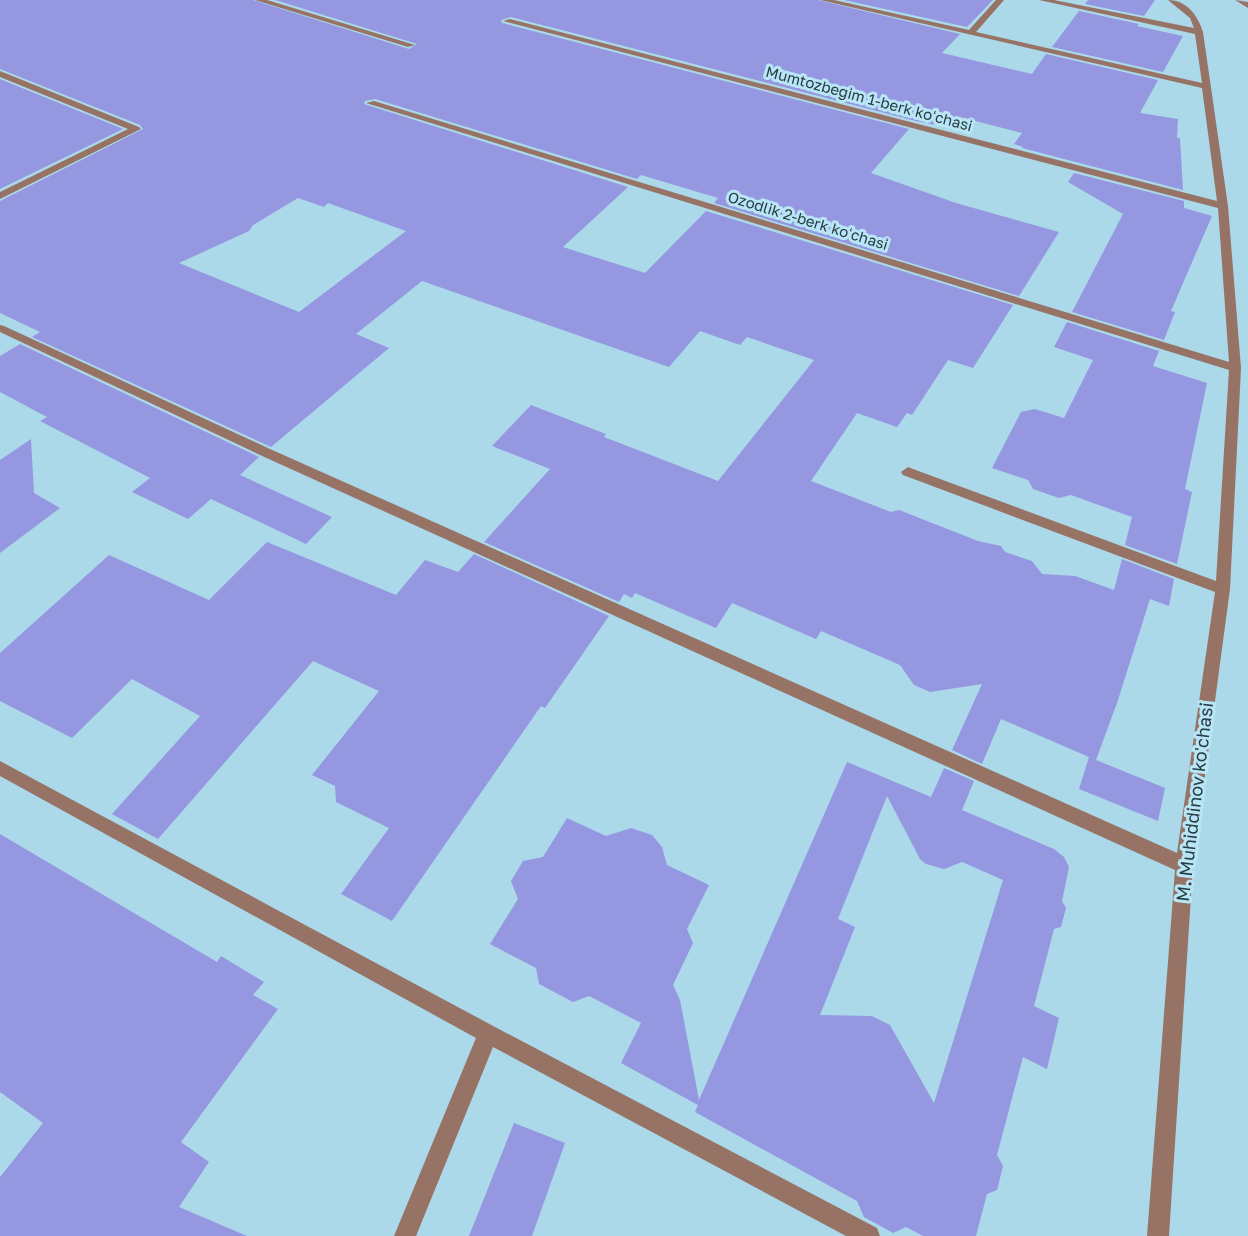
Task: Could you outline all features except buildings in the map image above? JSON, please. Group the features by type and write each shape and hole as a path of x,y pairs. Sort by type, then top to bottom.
{"street":[{"path":"259,0 411,45"},
{"path":"824,0 1208,87"},
{"path":"971,33 1000,0"},
{"path":"1043,0 1199,32 1194,16 1172,0"},
{"path":"1239,0 1248,6"},
{"name":"Mumtozbegim 1-berk koʻchasi","path":"507,21 1223,206"},
{"name":"M. Muhiddinov ko'chasi","path":"1158,1236 1184,865 1223,589 1235,368 1223,206 1199,32"},
{"path":"0,74 136,129 0,196"},
{"name":"Ozodlik 2-berk koʻchasi","path":"371,103 1235,368"},
{"path":"0,328 265,452 1184,865"},
{"path":"908,472 1223,589"},
{"path":"0,768 488,1034 869,1236"},
{"path":"405,1236 488,1034"}]}
